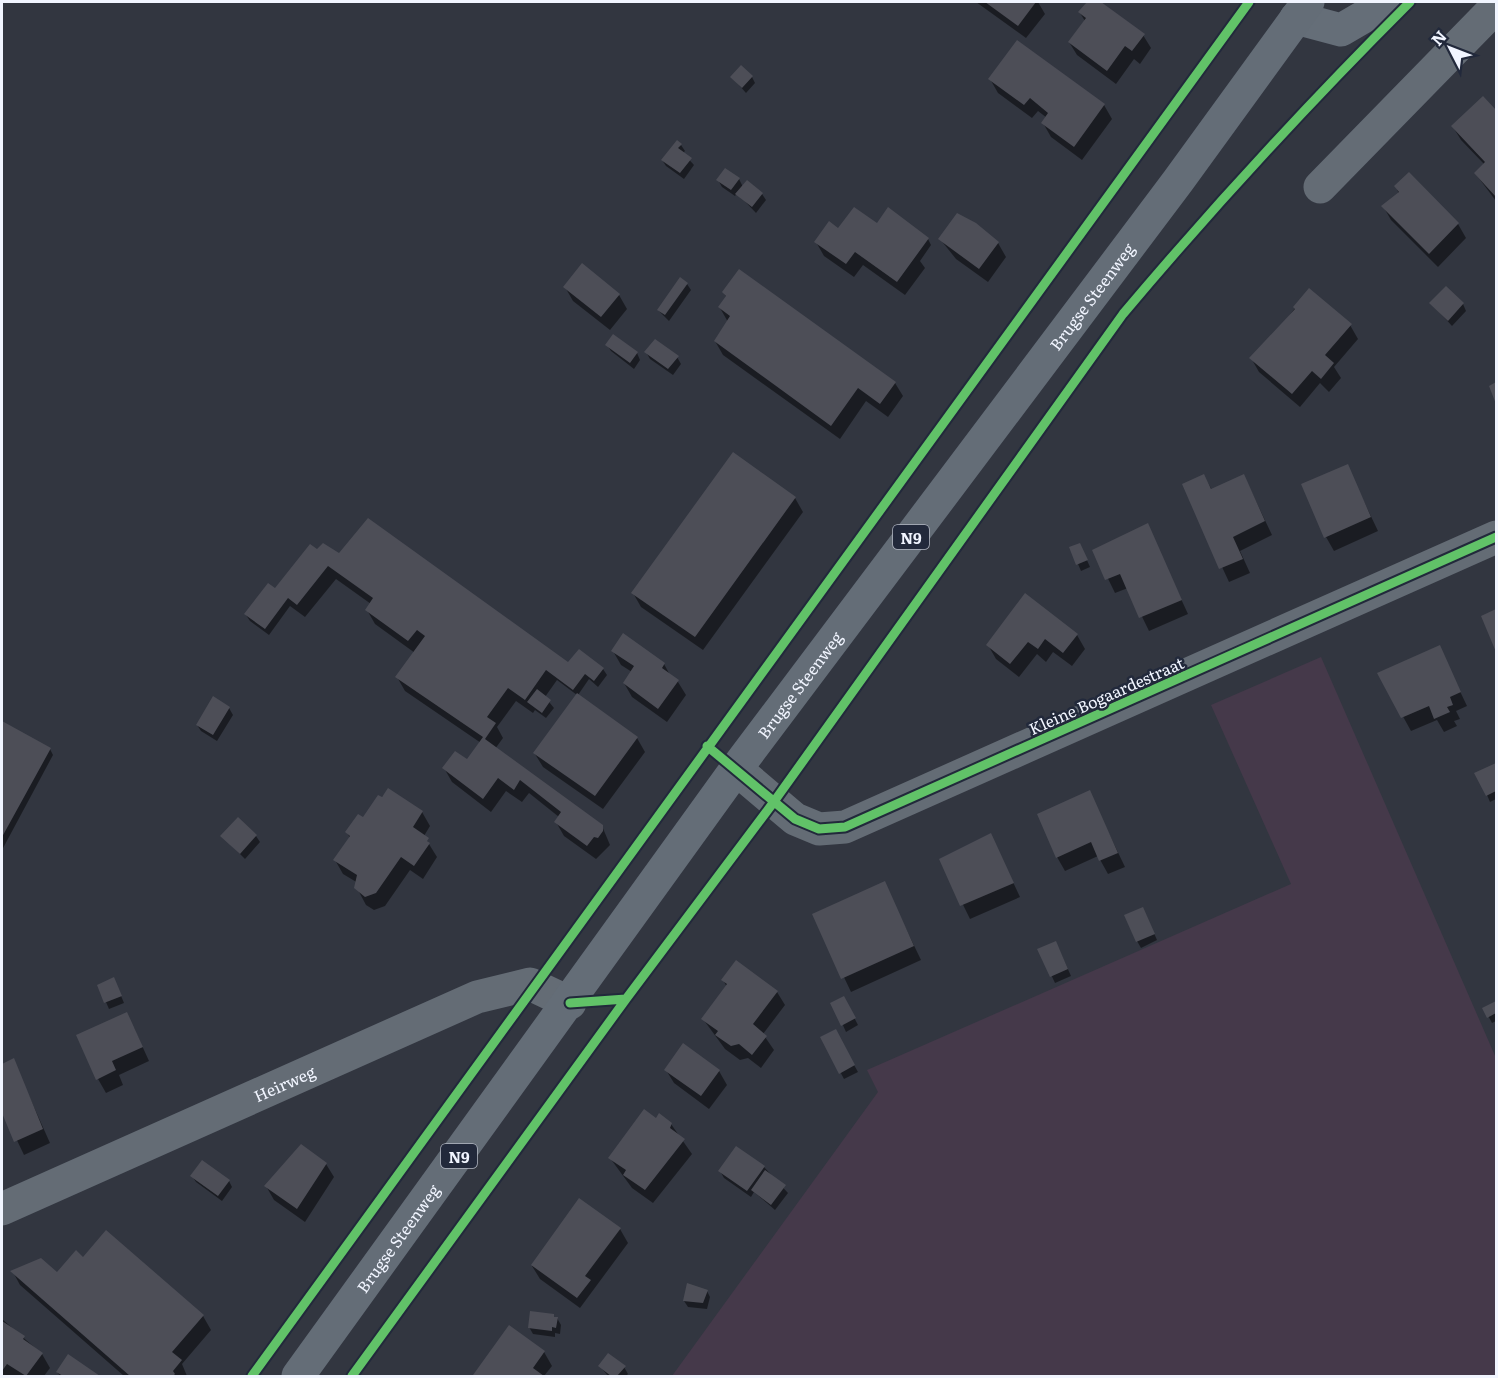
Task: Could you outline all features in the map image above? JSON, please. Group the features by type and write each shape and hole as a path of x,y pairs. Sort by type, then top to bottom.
{"main road":[{"path":"1302,10 1341,30 1389,2"},
{"name":"Brugse Steenweg","path":"298,1377 570,1003 736,769 1178,182 1302,10"}],"street":[{"path":"1320,187 1497,7"},
{"name":"Kleine Bogaardestraat","path":"736,769 795,819 819,829 845,827 1497,537"},
{"name":"Heirweg","path":"2,1209 477,997 530,984 570,1003"}],"shaded area":[{"path":"1321,657 1496,1058 1496,1376 672,1376 878,1092 867,1070 1291,884 1211,705"}],"building":[{"path":"985,2 1036,2 1018,26"},
{"path":"1087,2 1101,2 1145,34 1132,51 1125,46 1107,71 1068,42 1086,18 1078,12"},
{"path":"1017,40 1105,104 1074,147 1041,123 1048,113 1030,98 1024,105 988,79"},
{"path":"741,65 753,76 742,88 730,77"},
{"path":"1483,96 1496,110 1496,197 1474,173 1485,162 1451,126"},
{"path":"677,140 682,144 678,148 692,158 680,173 661,160"},
{"path":"725,168 740,178 731,190 716,180"},
{"path":"1409,172 1459,223 1429,254 1381,206 1399,192 1394,186"},
{"path":"747,180 763,193 752,207 735,194"},
{"path":"854,207 877,223 888,207 929,238 897,282 855,252 846,264 814,242 829,221 838,228"},
{"path":"957,213 976,223 999,242 979,269 938,239"},
{"path":"582,263 620,294 601,317 563,287"},
{"path":"739,269 896,382 880,404 858,388 831,426 714,341 730,316 718,307 726,296 722,292"},
{"path":"680,277 688,283 665,315 657,310"},
{"path":"1446,286 1464,303 1448,321 1429,303"},
{"path":"1309,288 1352,324 1325,355 1334,363 1321,379 1312,371 1292,394 1249,358 1295,309 1293,307"},
{"path":"613,334 638,352 630,363 605,345"},
{"path":"655,339 679,356 668,369 644,352"},
{"path":"1496,382 1496,404 1489,386"},
{"path":"733,452 796,497 695,637 631,593"},
{"path":"1348,464 1371,517 1324,538 1301,484"},
{"path":"1204,474 1211,489 1244,474 1265,521 1233,537 1243,559 1219,569 1182,484"},
{"path":"368,518 568,662 579,649 604,668 594,681 585,674 573,690 546,670 525,700 508,688 487,717 496,723 485,739 603,825 603,831 598,838 594,837 587,846 554,822 561,812 520,780 514,790 498,778 483,799 442,768 455,751 467,759 483,737 395,677 425,636 417,630 408,641 365,610 373,598 328,566 297,605 288,598 265,629 244,614 268,583 275,588 310,544 317,549 323,543 339,553"},
{"path":"1148,523 1182,600 1139,618 1120,574 1105,580 1092,550"},
{"path":"1080,543 1088,560 1076,565 1069,547"},
{"path":"1025,593 1078,634 1063,653 1045,639 1038,649 1028,642 1010,664 986,645"},
{"path":"1496,609 1496,652 1481,616"},
{"path":"623,633 665,663 662,668 679,680 658,709 623,683 634,666 611,651"},
{"path":"1440,645 1461,692 1450,697 1453,705 1447,707 1450,712 1434,719 1429,706 1401,718 1377,673"},
{"path":"537,689 551,700 542,713 527,702"},
{"path":"577,693 638,737 595,796 533,753"},
{"path":"213,696 230,707 213,735 196,725"},
{"path":"2,721 51,748 2,837"},
{"path":"1496,763 1496,791 1486,796 1474,773"},
{"path":"388,788 423,811 413,827 429,838 427,841 430,843 414,866 401,857 376,893 365,897 354,888 357,875 333,860 350,836 345,832 358,814 363,817 378,795 382,797"},
{"path":"1090,790 1118,853 1099,861 1091,842 1056,858 1037,814"},
{"path":"238,817 257,835 240,854 220,836"},
{"path":"991,833 1014,883 960,906 939,859"},
{"path":"885,881 914,946 841,979 812,914"},
{"path":"1143,907 1155,934 1136,942 1124,915"},
{"path":"1056,941 1068,969 1050,977 1037,949"},
{"path":"736,960 778,991 753,1024 767,1036 752,1055 739,1044 731,1046 715,1035 718,1031 701,1019 727,984 721,980"},
{"path":"114,977 122,996 104,1003 97,985"},
{"path":"844,996 856,1018 841,1026 830,1003"},
{"path":"1496,1001 1496,1013 1487,1018 1482,1008"},
{"path":"127,1012 143,1047 112,1061 116,1070 96,1080 76,1035"},
{"path":"836,1029 855,1065 839,1074 820,1037"},
{"path":"683,1043 720,1070 701,1096 664,1070"},
{"path":"14,1058 43,1129 14,1142 2,1113 2,1064"},
{"path":"644,1109 656,1118 659,1113 672,1123 670,1128 685,1139 645,1190 623,1175 626,1170 608,1158"},
{"path":"301,1144 327,1163 297,1209 264,1186"},
{"path":"736,1146 765,1166 747,1191 718,1171"},
{"path":"202,1160 230,1180 218,1196 190,1176"},
{"path":"765,1170 786,1185 771,1205 751,1190"},
{"path":"579,1198 621,1228 585,1276 591,1280 577,1298 531,1265"},
{"path":"106,1230 204,1315 172,1352 182,1360 173,1371 175,1374 173,1376 130,1376 10,1271 41,1258 57,1272 76,1250 83,1257"},
{"path":"687,1283 708,1290 703,1303 683,1301"},
{"path":"530,1311 554,1314 554,1317 558,1317 556,1328 552,1327 552,1331 528,1328"},
{"path":"2,1321 25,1336 23,1339 43,1353 26,1376 7,1364 2,1371"},
{"path":"509,1325 545,1351 533,1368 544,1376 473,1375"},
{"path":"608,1353 626,1366 617,1376 611,1376 598,1366"},
{"path":"68,1354 100,1376 63,1376 56,1372"}],"cycle path":[{"path":"252,1376 1249,2"},
{"path":"570,1003 626,999 773,803 1123,314 1263,155 1410,2"},
{"path":"707,746 795,819 819,829 845,827 1496,537"},
{"path":"352,1376 626,999"}]}
